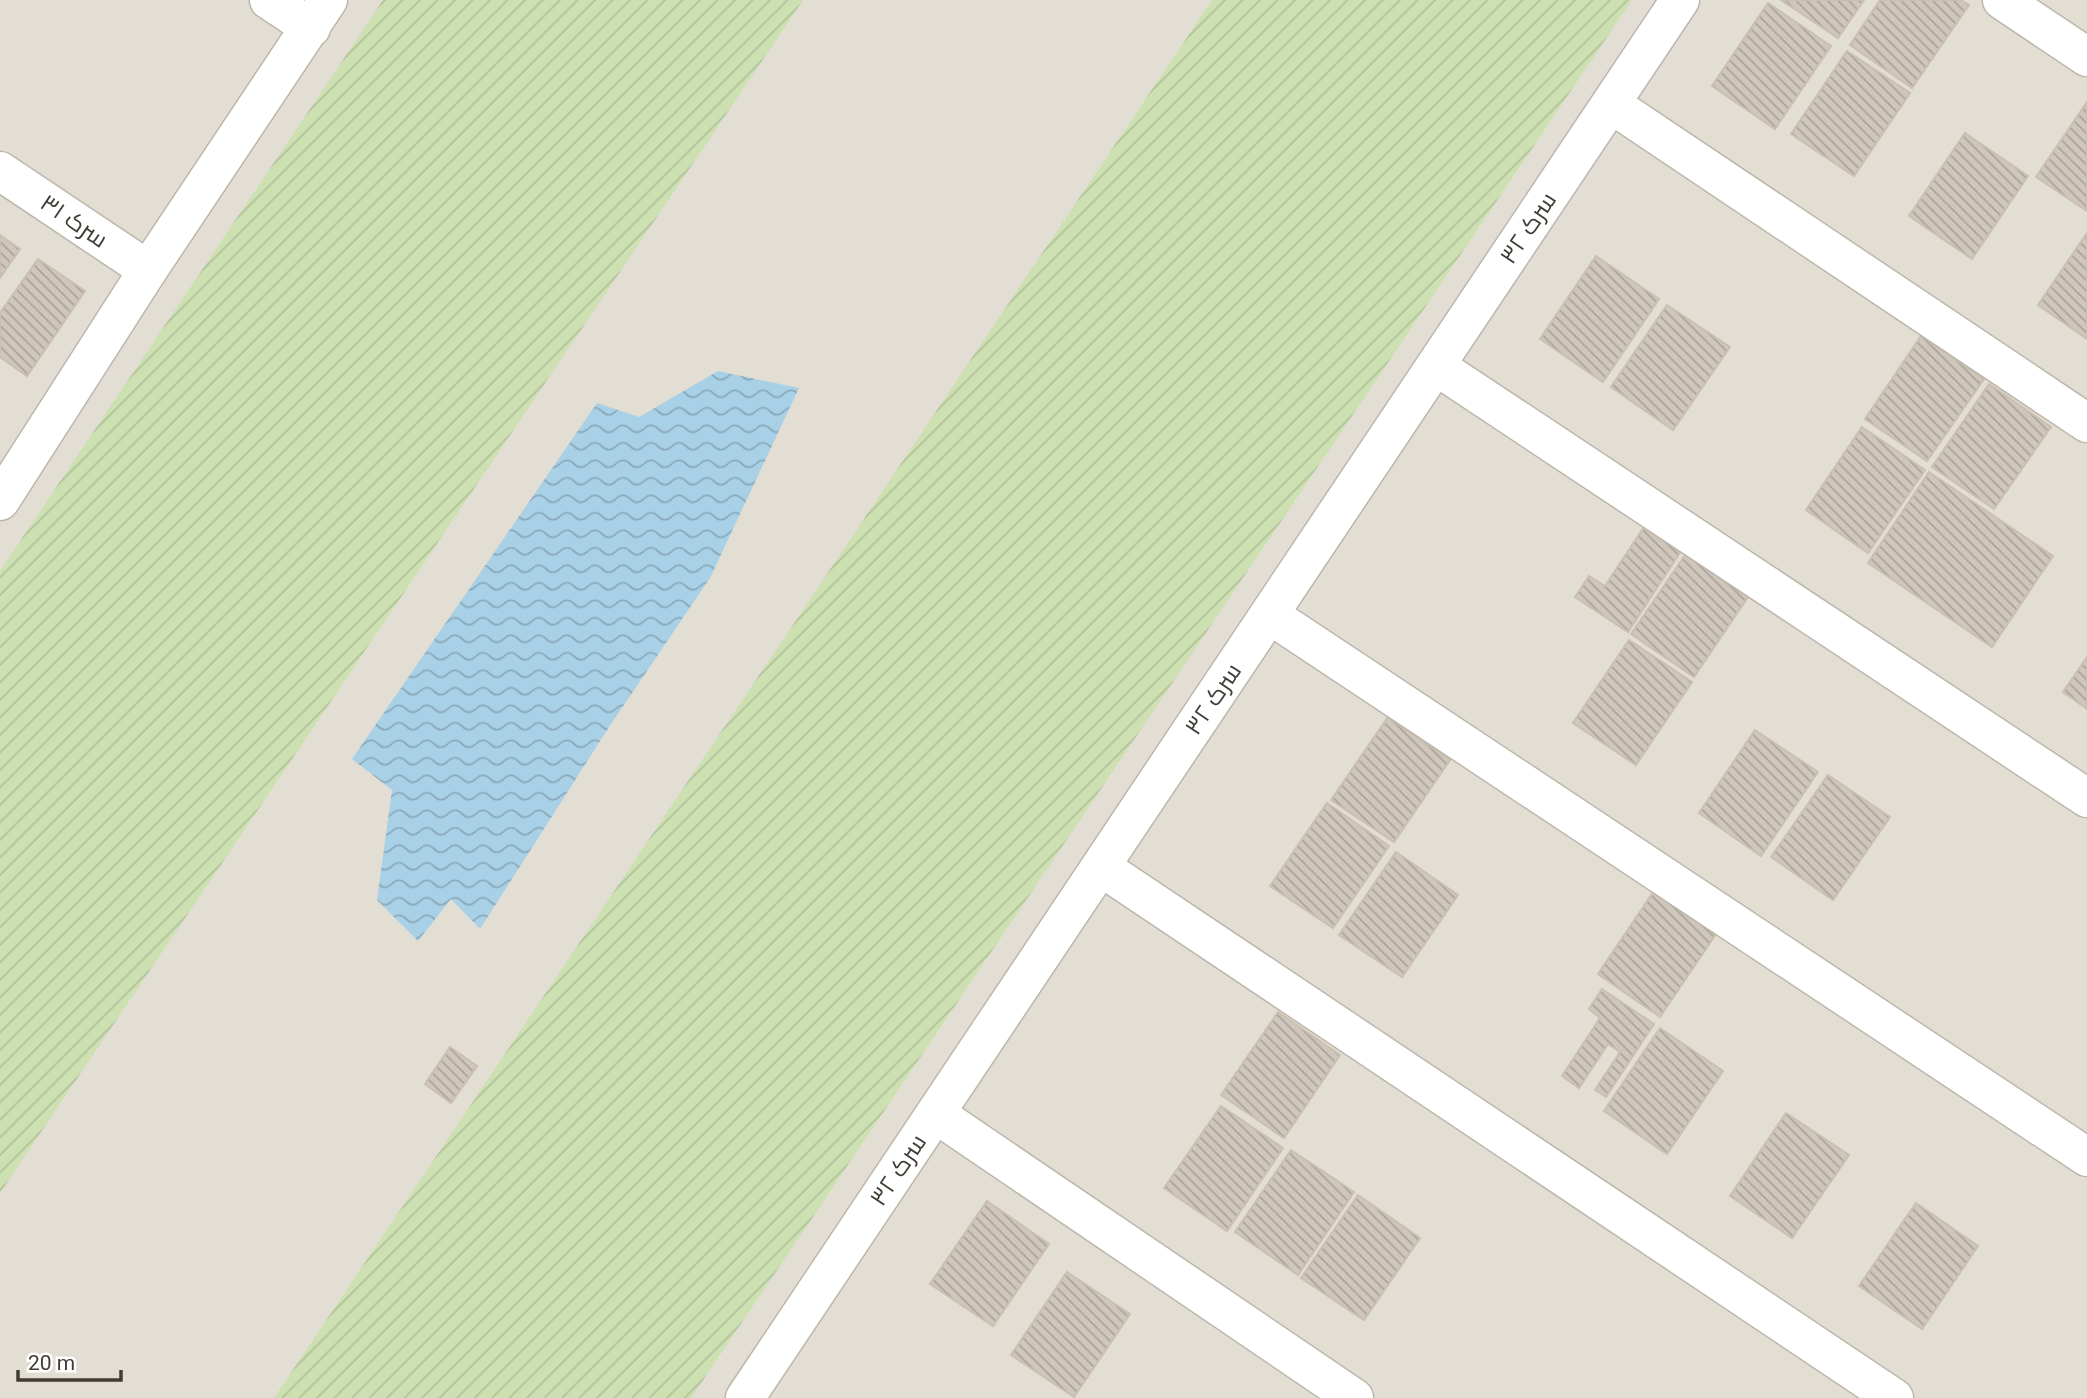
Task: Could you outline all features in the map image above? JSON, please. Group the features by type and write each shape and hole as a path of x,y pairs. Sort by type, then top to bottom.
{"street":[{"path":"0,501 148,270 319,14 269,0"},
{"name":"سرک ۳۲","path":"746,1398 1680,0"},
{"path":"2002,0 2087,57"},
{"path":"1611,104 2087,423"},
{"name":"سرک ۳۱","path":"0,171 148,270"},
{"path":"1436,366 2087,798"},
{"path":"1270,615 2087,1157"},
{"path":"1101,867 1894,1398"},
{"path":"936,1114 1354,1398"}],"shaded area":[{"path":"0,0 2087,0 2087,1398 0,1398"}],"green space":[{"path":"383,0 803,0 0,1193 0,571"},
{"path":"1212,0 1632,0 691,1398 274,1398"}],"water":[{"path":"718,371 799,388 710,578 609,727 480,929 451,899 418,941 377,900 392,790 352,759 597,403 639,417"}],"building":[{"path":"1781,0 1864,0 1838,38"},
{"path":"1880,0 1961,0 1969,5 1912,88 1850,45"},
{"path":"1768,3 1831,46 1775,129 1712,86"},
{"path":"1847,51 1910,93 1854,176 1791,134"},
{"path":"2087,102 2087,211 2036,177"},
{"path":"1965,133 2028,176 1972,259 1909,216"},
{"path":"2087,233 2087,339 2038,305"},
{"path":"0,235 20,249 0,278"},
{"path":"1596,256 1659,299 1603,382 1540,339"},
{"path":"38,259 85,291 27,376 0,357 0,313"},
{"path":"1667,305 1730,347 1673,430 1611,387"},
{"path":"1921,336 1984,379 1927,461 1865,419"},
{"path":"1989,384 2051,427 1994,509 1932,467"},
{"path":"1862,427 1925,470 1868,553 1806,510"},
{"path":"1929,472 2053,556 1992,647 1868,563"},
{"path":"1644,527 1681,551 1628,632 1575,597 1589,576 1605,586"},
{"path":"1688,551 1750,594 1694,677 1631,634"},
{"path":"1629,640 1692,682 1636,765 1573,723"},
{"path":"2087,657 2087,709 2063,692"},
{"path":"1388,717 1450,760 1394,842 1331,800"},
{"path":"1755,730 1818,772 1761,856 1699,813"},
{"path":"1828,775 1890,817 1833,900 1771,857"},
{"path":"1327,803 1389,846 1333,928 1270,886"},
{"path":"1396,852 1458,895 1402,977 1339,935"},
{"path":"1654,891 1716,934 1660,1017 1598,974"},
{"path":"1602,989 1654,1024 1606,1097 1595,1090 1620,1052 1608,1044 1579,1088 1562,1076 1600,1018 1589,1009"},
{"path":"1278,1012 1340,1055 1284,1138 1221,1095"},
{"path":"1660,1028 1723,1071 1667,1154 1604,1111"},
{"path":"450,1047 477,1066 451,1103 425,1084"},
{"path":"1221,1106 1283,1148 1227,1231 1164,1188"},
{"path":"1786,1113 1849,1155 1792,1238 1730,1196"},
{"path":"1291,1150 1354,1192 1298,1275 1235,1232"},
{"path":"1358,1195 1420,1238 1364,1320 1301,1278"},
{"path":"987,1201 1049,1244 993,1326 930,1284"},
{"path":"1916,1203 1978,1246 1922,1329 1859,1286"},
{"path":"1067,1272 1130,1314 1074,1397 1011,1355"}]}
